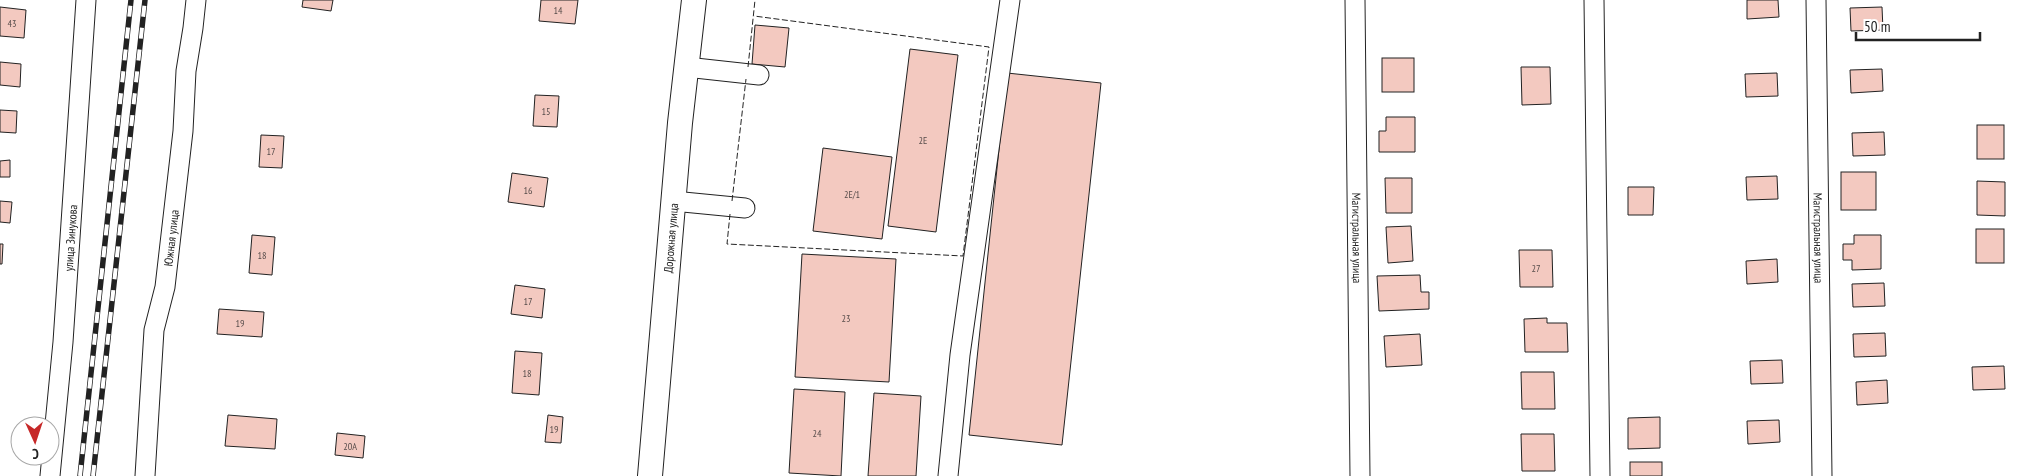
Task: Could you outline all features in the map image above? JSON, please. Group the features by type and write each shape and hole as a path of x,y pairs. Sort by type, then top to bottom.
{"main road":[{"name":"Дорожная улица","path":"650,476 673,201 694,0"}],"street":[{"name":"улица Зинукова","path":"50,476 63,342 86,0"},
{"name":"Южная улица","path":"145,476 154,330 165,287 182,131 186,71 196,0"},
{"path":"948,476 960,355 1010,0"},
{"name":"Магистральная улица","path":"1355,0 1360,476"},
{"path":"1594,0 1600,476"},
{"name":"Магистральная улица","path":"1816,0 1822,476"},
{"path":"686,67 759,75"},
{"path":"673,201 745,208"}],"building":[{"path":"303,0 333,0 331,11 302,7"},
{"path":"541,0 578,0 575,24 539,21"},
{"path":"1747,0 1778,0 1779,17 1747,19"},
{"path":"0,7 26,10 24,38 0,36"},
{"path":"1882,7 1883,30 1851,31 1850,8"},
{"path":"755,25 789,28 785,67 752,64"},
{"path":"910,49 958,55 936,232 888,226"},
{"path":"1382,58 1414,58 1414,92 1382,92"},
{"path":"0,62 21,64 20,87 0,85"},
{"path":"1521,67 1550,67 1551,104 1522,105"},
{"path":"1882,69 1883,91 1851,93 1850,70"},
{"path":"1007,73 1101,83 1062,445 969,435"},
{"path":"1777,73 1778,96 1746,97 1745,74"},
{"path":"535,95 559,96 557,127 533,126"},
{"path":"0,110 17,111 16,133 0,132"},
{"path":"1386,117 1415,117 1415,152 1379,152 1379,131 1386,131"},
{"path":"1977,125 2004,125 2004,159 1977,159"},
{"path":"1884,132 1885,155 1853,156 1852,133"},
{"path":"261,135 284,136 282,168 259,167"},
{"path":"823,148 892,157 882,239 813,231"},
{"path":"10,160 10,177 0,177 0,161"},
{"path":"1841,172 1876,172 1876,210 1841,210"},
{"path":"512,173 548,178 544,207 508,202"},
{"path":"1777,176 1778,199 1747,200 1746,177"},
{"path":"1385,178 1412,178 1412,213 1386,213"},
{"path":"1977,181 2005,182 2005,216 1977,215"},
{"path":"1628,187 1654,187 1653,215 1628,215"},
{"path":"0,201 12,202 10,223 0,222"},
{"path":"1411,226 1413,261 1388,263 1386,227"},
{"path":"1976,229 2004,229 2004,263 1976,263"},
{"path":"252,235 275,237 272,275 249,273"},
{"path":"1854,235 1881,235 1881,269 1852,270 1852,260 1843,260 1843,244 1854,244"},
{"path":"0,244 3,244 2,264 0,264"},
{"path":"1519,250 1552,250 1553,287 1520,287"},
{"path":"802,254 896,259 889,382 795,377"},
{"path":"1777,259 1778,282 1747,284 1746,261"},
{"path":"1420,275 1421,292 1429,292 1429,309 1379,311 1377,276"},
{"path":"1884,283 1885,306 1853,307 1852,284"},
{"path":"515,285 545,289 542,318 511,314"},
{"path":"219,309 264,312 262,337 217,334"},
{"path":"1547,318 1547,323 1567,323 1568,352 1525,352 1524,319"},
{"path":"1885,333 1886,356 1854,357 1853,334"},
{"path":"1420,334 1422,365 1386,367 1384,336"},
{"path":"515,351 542,353 539,395 512,393"},
{"path":"1782,360 1783,383 1751,384 1750,361"},
{"path":"2004,366 2005,389 1973,390 1972,367"},
{"path":"1521,372 1554,372 1555,409 1522,409"},
{"path":"1887,380 1888,403 1857,405 1856,382"},
{"path":"794,389 845,392 841,476 789,473"},
{"path":"874,393 921,396 916,476 868,476"},
{"path":"228,415 277,419 275,449 225,446"},
{"path":"548,415 563,417 561,443 545,442"},
{"path":"1660,417 1660,448 1628,449 1628,418"},
{"path":"1779,420 1780,442 1748,444 1747,421"},
{"path":"337,433 365,436 363,458 335,455"},
{"path":"1521,434 1554,434 1555,471 1522,471"},
{"path":"1630,462 1662,462 1662,476 1630,476"}],"railway":[{"path":"80,476 131,0"},
{"path":"93,476 145,0"}],"fence":[{"path":"748,67 755,0"},
{"path":"730,214 727,244 963,256 989,47 754,16"},
{"path":"732,201 746,79"}]}
